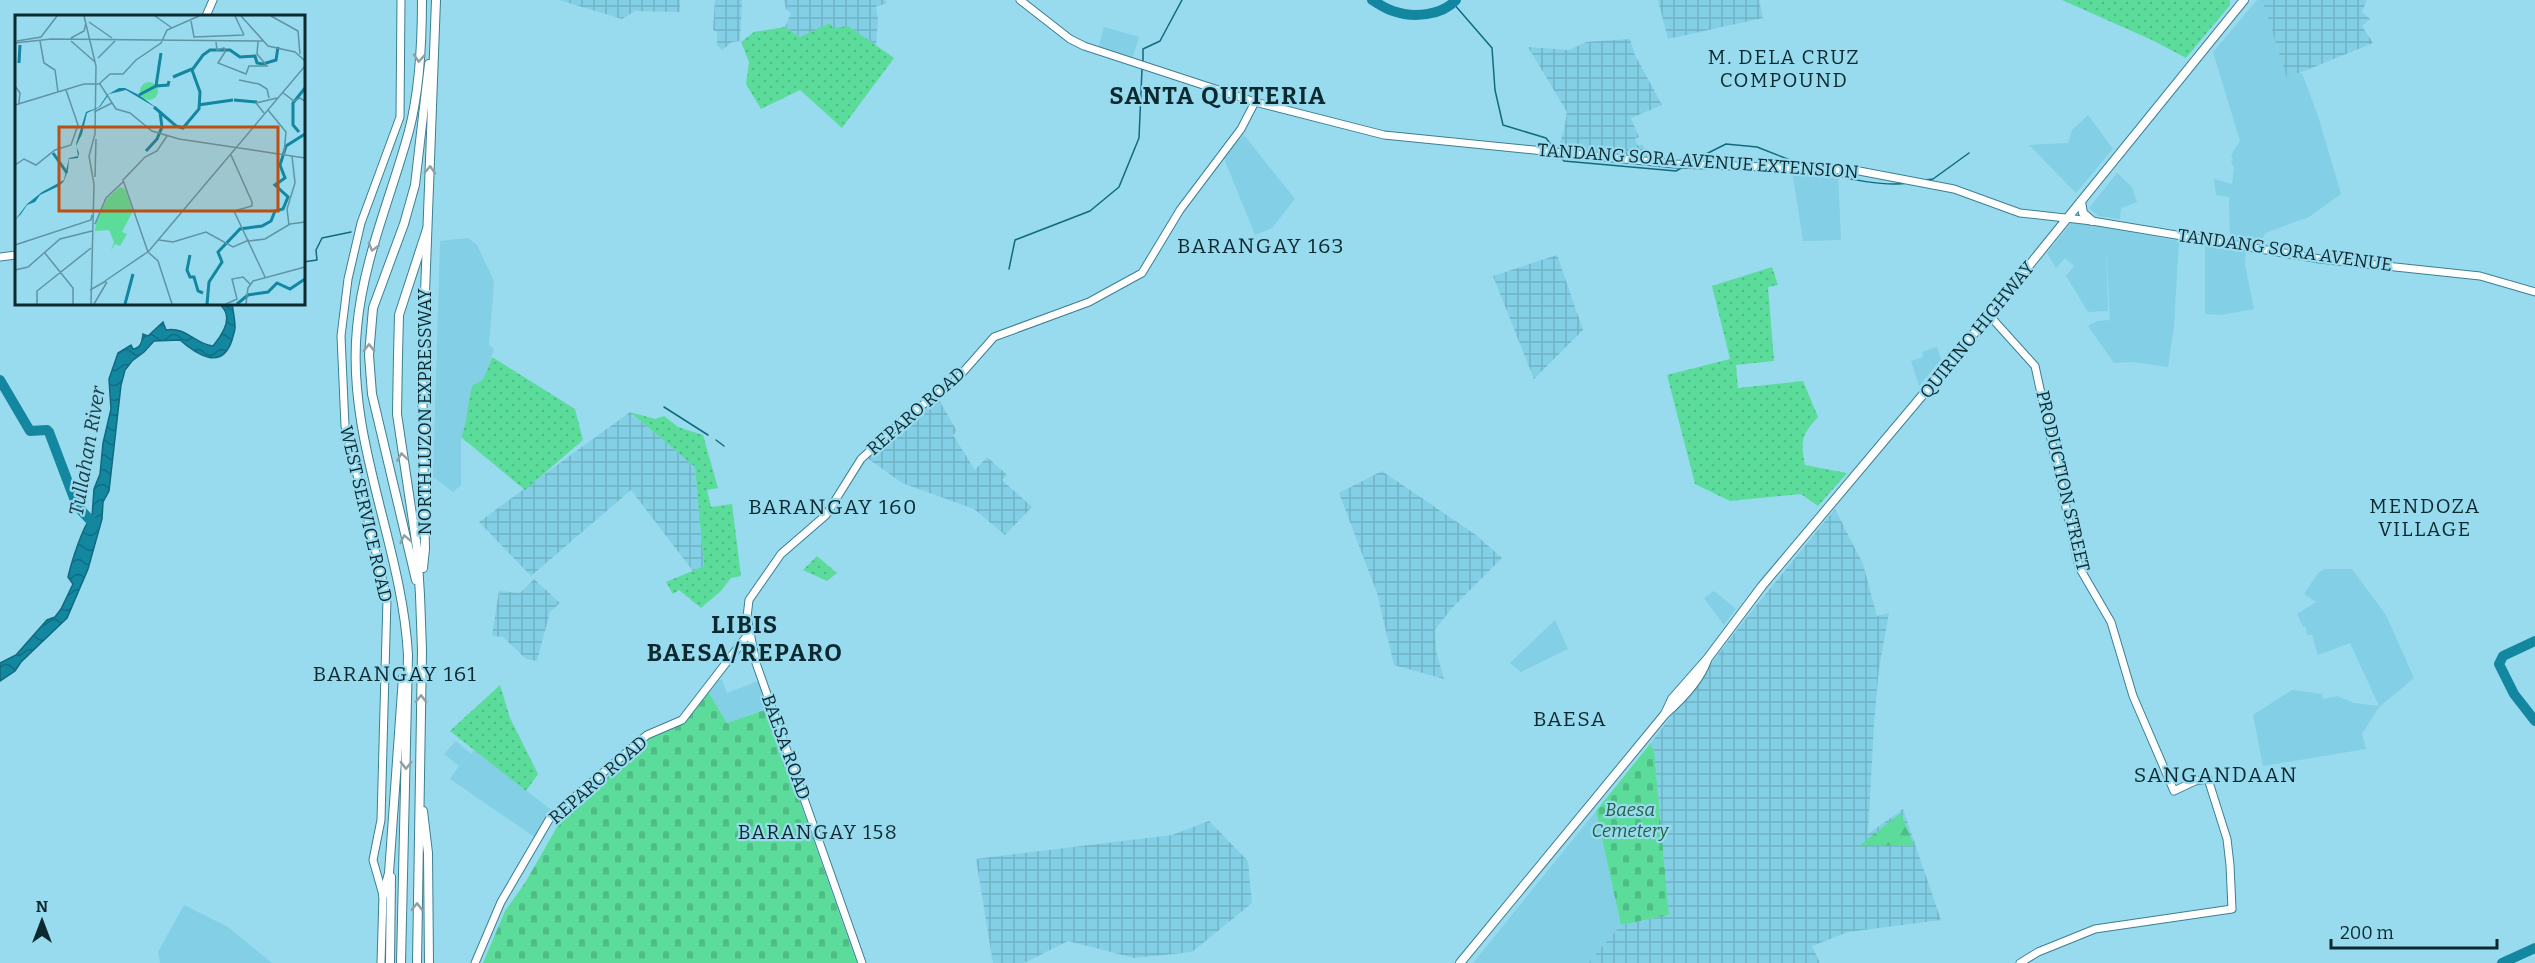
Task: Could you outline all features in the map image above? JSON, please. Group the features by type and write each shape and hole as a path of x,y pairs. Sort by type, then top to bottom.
{"highway":[{"name":"NORTH LUZON EXPRESSWAY","path":"401,963 408,655 406,622 359,411 356,330 371,254 410,129 418,76 422,0"},
{"name":"NORTH LUZON EXPRESSWAY","path":"420,595 425,549 422,373 436,0"},
{"name":"NORTH LUZON EXPRESSWAY","path":"420,595 372,394 369,355 373,308 404,224 415,185 436,18"},
{"name":"NORTH LUZON EXPRESSWAY","path":"417,963 422,658 420,595 417,548 397,414 399,315 427,229"},
{"path":"383,895 387,885 390,856 406,622"},
{"path":"419,778 428,853 429,963"},
{"path":"390,856 392,902 390,963"}],"main road":[{"path":"206,15 213,0"},
{"name":"WEST SERVICE ROAD","path":"381,963 383,895 373,860 381,820 387,598 345,426 341,336 354,248 366,206 400,117 400,0"},
{"name":"TANDANG SORA AVENUE EXTENSION","path":"1020,0 1070,39 1084,46 1255,102 1384,135 1674,164 1854,170 1954,189 2020,213 2068,218"},
{"name":"QUIRINO HIGHWAY","path":"1460,963 1665,714 1678,703 1704,669 1708,658 1769,578 1989,315 2244,0"},
{"name":"REPARO ROAD","path":"475,963 501,902 550,819 647,735 682,720 750,632 747,606 762,580 781,554 826,515 866,454 909,414 956,380 994,337 1089,302 1142,273 1180,210 1242,129 1255,102"},
{"path":"2081,202 2084,214 2092,221"},
{"name":"TANDANG SORA AVENUE","path":"2068,218 2320,259 2476,275 2535,292"},
{"path":"0,257 15,255"},
{"name":"PRODUCTION STREET","path":"1989,315 2035,366 2079,567 2111,622 2133,696 2174,790 2195,781 2208,779 2227,839 2230,865 2232,909 2095,929 2019,962"},
{"name":"BAESA ROAD","path":"750,632 756,663 769,702 862,963"}],"shaded area":[{"path":"559,0 680,0 680,12 635,11 622,19"},
{"path":"715,0 742,0 740,41 732,42 722,50 717,45 717,32 713,30"},
{"path":"784,0 886,0 886,4 876,6 878,20 876,46 848,26 800,37 785,27 791,13 786,9"},
{"path":"1658,0 1759,0 1763,18 1668,39"},
{"path":"2257,0 2262,0 2287,77 2302,73 2318,116 2341,194 2309,217 2265,233 2261,244 2230,239 2229,197 2216,195 2214,179 2232,184 2234,168 2231,155 2240,141 2213,52"},
{"path":"2262,0 2367,0 2362,12 2370,19 2362,26 2373,43 2287,78"},
{"path":"1104,27 1139,37 1132,59 1098,49"},
{"path":"1630,39 1635,55 1662,105 1631,118 1639,137 1635,139 1638,146 1642,144 1649,159 1558,149 1567,112 1528,47 1569,50 1586,42"},
{"path":"2088,115 2113,149 2076,193 2029,145 2068,143 2072,130"},
{"path":"1244,135 1295,199 1272,228 1255,235 1223,156"},
{"path":"1792,171 1838,172 1841,240 1803,241"},
{"path":"2117,173 2132,187 2137,202 2121,208 2120,219 2098,216 2089,208"},
{"path":"2072,222 2179,241 2174,326 2168,367 2132,362 2114,363 2088,326 2097,321 2110,320 2106,246 2108,311 2088,312 2066,276 2074,266 2065,258 2056,268 2047,253"},
{"path":"468,238 477,245 494,281 489,345 494,349 483,381 469,396 467,424 461,437 461,485 453,492 433,477 440,241"},
{"path":"2205,246 2246,250 2245,265 2254,309 2221,315 2205,314"},
{"path":"1557,255 1583,330 1534,379 1493,276"},
{"path":"1937,347 1941,359 1919,386 1911,361 1923,357 1922,352"},
{"path":"938,398 957,431 953,435 975,470 987,457 1007,475 1002,480 1032,507 1005,535 974,509 902,483 866,457 912,416"},
{"path":"630,412 695,467 704,566 693,571 631,490 531,576 479,522"},
{"path":"1382,471 1476,535 1502,558 1451,609 1435,630 1436,651 1444,679 1394,665 1377,593 1339,493"},
{"path":"1835,509 1863,564 1877,616 1889,613 1879,668 1868,834 1903,809 1941,920 1848,932 1812,946 1820,963 1588,963 1621,925 1669,915 1654,751 1650,744 1739,627"},
{"path":"2324,569 2352,569 2386,615 2414,678 2379,707 2362,734 2366,749 2263,766 2253,715 2292,690 2322,694 2323,699 2337,696 2354,703 2379,706 2350,643 2318,655 2312,635 2307,635 2306,627 2303,627 2297,614 2316,602 2304,594 2318,573"},
{"path":"534,579 560,603 550,612 537,661 526,659 503,637 492,636 499,591 520,593"},
{"path":"1714,591 1736,609 1724,625 1704,598"},
{"path":"1555,620 1568,649 1521,672 1510,663"},
{"path":"716,679 722,680 727,693 758,681 767,708 727,723 707,690"},
{"path":"456,741 471,754 474,750 554,812 536,838 450,779 459,766 444,754"},
{"path":"1596,811 1621,925 1588,963 1473,963"},
{"path":"1209,821 1248,861 1252,903 1192,952 1134,958 1068,941 1024,963 993,963 976,859 1172,835"},
{"path":"184,905 228,927 272,963 160,963 158,952"}],"green space":[{"path":"2062,0 2230,0 2230,5 2186,58 2152,40"},
{"path":"830,23 833,28 848,26 894,58 842,128 800,90 761,109 746,84 749,62 741,42 754,32 785,27 800,37"},
{"path":"1772,267 1778,285 1768,287 1774,361 1736,365 1738,388 1803,381 1818,417 1804,438 1805,465 1847,473 1818,506 1801,494 1730,501 1695,484 1667,375 1730,359 1712,286"},
{"path":"492,357 575,409 583,440 525,490 461,437 473,385 483,380"},
{"path":"630,412 655,419 664,416 678,427 703,435 718,488 707,490 711,507 732,504 741,576 731,578 720,592 701,608 679,590 673,594 666,582 704,566 695,467"},
{"path":"817,556 837,573 827,581 803,570"},
{"path":"500,685 510,718 538,774 526,791 450,731"},
{"path":"707,690 727,723 767,709 857,963 483,963 505,911 525,883 557,827 648,737 683,722"},
{"name":"Baesa Cemetery","path":"1650,744 1654,750 1669,915 1621,925 1596,811"},
{"path":"1901,813 1914,846 1860,845"}],"water":[{"path":"220,304 232,304 235,330 228,350 222,355 216,358 201,355 180,340 154,341 125,370 121,385 109,491 103,502 102,519 88,569 67,618 21,662 15,671 0,681 0,663 16,655 47,620 55,617 73,584 68,577 81,536 92,517 94,489 100,474 103,443 111,409 109,379 118,353 131,345 133,349 138,347 142,342 143,334 148,336 163,322 166,330 173,329 185,333 201,343 213,346 226,325 225,310"}],"waterway":[{"path":"1143,61 1143,49 1160,41 1182,0"},
{"name":"Tullahan River","path":"1372,0 1393,11 1418,15 1443,9 1456,0"},
{"path":"1453,3 1492,48 1495,90 1503,125 1546,138 1555,150"},
{"path":"1009,269 1015,240 1090,211 1119,187 1139,138 1142,69"},
{"path":"1692,161 1726,144 1757,147 1803,165"},
{"path":"1925,180 1933,179 1969,153"},
{"path":"1560,156 1564,161 1676,171 1683,167"},
{"path":"1824,172 1866,182 1908,183"},
{"path":"304,262 317,260 316,250 322,238 351,232"},
{"path":"0,380 30,431 47,430 49,432 77,506 93,523"},
{"path":"664,407 708,435"},
{"path":"716,440 724,446"},
{"path":"2535,641 2503,656 2499,664 2514,694 2535,721"},
{"path":"2502,963 2535,948"}],"district":[{"name":"M. DELA CRUZ COMPOUND","path":"1784,68"},
{"name":"SANTA QUITERIA","path":"1218,96"},
{"name":"BARANGAY 163","path":"1261,246"},
{"name":"BARANGAY 160","path":"833,507"},
{"name":"MENDOZA VILLAGE","path":"2425,518"},
{"name":"LIBIS BAESA/REPARO","path":"745,639"},
{"name":"BARANGAY 161","path":"395,674"},
{"name":"BAESA","path":"1570,719"},
{"name":"SANGANDAAN","path":"2216,775"},
{"name":"BARANGAY 158","path":"818,832"}]}
